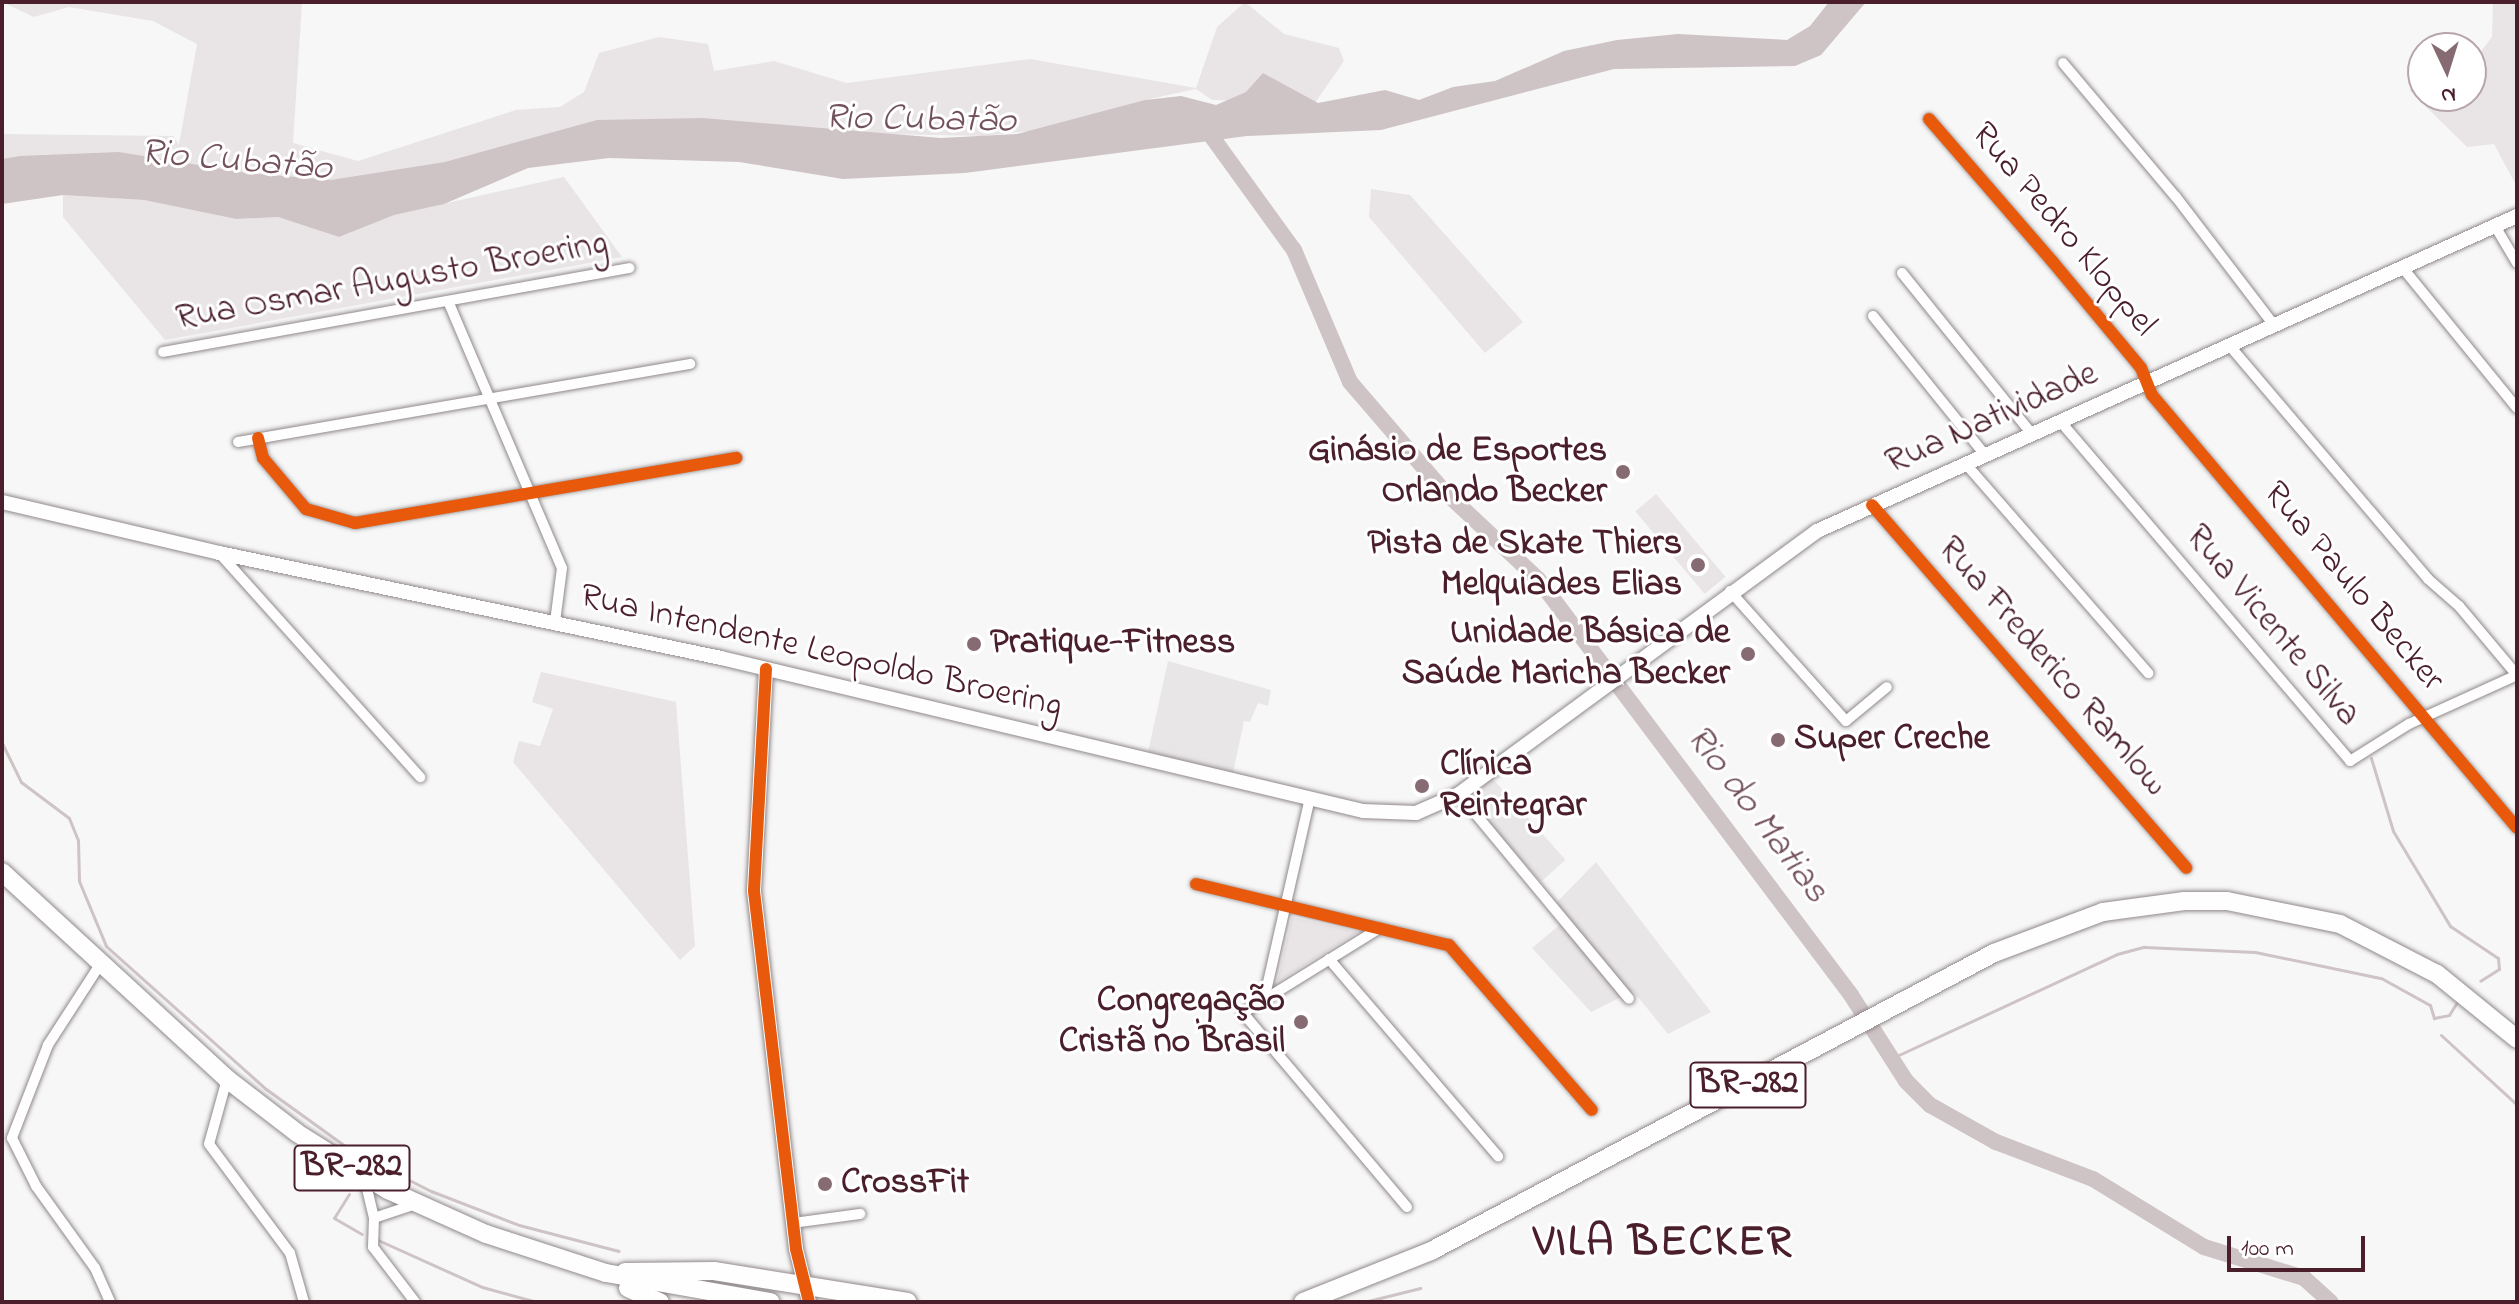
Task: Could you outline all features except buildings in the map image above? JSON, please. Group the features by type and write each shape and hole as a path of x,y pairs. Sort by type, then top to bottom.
{"highway":[{"name":"BR-282","path":"2,872 227,1079 364,1176 416,1205 606,1273 770,1302"},
{"name":"BR-282","path":"1303,1302 1329,1298 1444,1244 1895,1005 2060,925 2142,905 2227,901 2307,914 2378,940 2437,974 2517,1039"},
{"path":"545,1253 586,1276 660,1302"},
{"path":"606,1273 700,1270 806,1294 908,1302"}],"main road":[{"name":"Rua Natividade","path":"1593,694 1794,544 1872,505 2517,216"},
{"name":"Rua Intendente Leopoldo Broering","path":"2,502 219,553 766,669 1310,798 1401,815 1427,810 1459,794 1593,694"},
{"path":"766,669 754,891 793,1223 806,1294"}],"street":[{"path":"2063,63 2195,221 2274,325"},
{"name":"Rua Pedro Kloppel","path":"1929,119 2072,285 2147,383"},
{"path":"2495,226 2517,263"},
{"path":"2402,267 2517,408"},
{"name":"Rua Osmar Augusto Broering","path":"163,352 630,268"},
{"path":"1902,273 2032,434"},
{"path":"448,301 562,568 555,622"},
{"path":"1873,316 1985,455"},
{"path":"2229,345 2418,568 2459,606 2516,676"},
{"path":"238,442 690,364"},
{"name":"Rua Paulo Becker","path":"2147,383 2517,828"},
{"name":"Rua Vicente Silva","path":"2060,421 2350,761 2424,719 2516,676"},
{"path":"258,438 263,458 306,509 345,522 736,458"},
{"path":"1965,463 2148,673"},
{"name":"Rua Frederico Ramlow","path":"1872,505 2186,868"},
{"path":"219,553 420,777"},
{"path":"1730,591 1846,721 1887,687"},
{"path":"1459,794 1629,999"},
{"path":"1264,1000 1310,798"},
{"path":"1196,884 1449,945 1592,1110"},
{"path":"1380,928 1243,1013 1407,1207"},
{"path":"1329,959 1498,1156"},
{"path":"101,963 48,1045 12,1138 36,1186 95,1268 110,1302"},
{"path":"227,1079 209,1144 290,1253 304,1302"},
{"path":"364,1176 374,1218 373,1247 415,1302"},
{"path":"374,1218 392,1208 416,1205"},
{"path":"793,1223 860,1214"}],"shaded area":[{"path":"2,2 302,2 293,143 358,161 516,110 560,107 584,92 599,53 659,37 708,44 714,71 774,61 847,83 1030,59 1196,88 1217,27 1245,2 1284,34 1339,48 1344,61 1310,110 1278,102 1212,100 1196,89 1145,100 1085,125 984,136 597,128 502,152 290,190 208,174 192,164 2,165 2,134 173,136 179,144 197,44 153,21 69,7 34,17"},
{"path":"1829,2 1866,2 1821,55 1795,66 1614,69 1381,130 1247,136 965,173 843,179 739,162 609,158 528,168 444,204 394,215 339,237 278,217 236,219 144,200 63,195 2,204 2,159 20,156 119,152 247,173 331,180 445,162 597,120 703,118 941,138 1017,134 1145,100 1181,96 1216,105 1246,92 1263,73 1318,103 1385,90 1419,100 1453,87 1495,81 1564,51 1617,40 1678,34 1787,40 1810,26"},
{"path":"2493,2 2517,2 2517,187 2494,144 2467,147 2431,112 2487,112 2487,43 2492,37"},
{"path":"564,177 622,257 165,340 63,217 63,195 144,200 236,219 278,217 339,237 393,215"},
{"path":"1371,189 1410,195 1523,322 1485,353 1369,217"},
{"path":"1656,494 1725,577 1705,594 1635,511"},
{"path":"1168,661 1271,690 1268,706 1258,703 1250,722 1244,721 1233,773 1148,752"},
{"path":"541,672 676,702 695,946 680,960 513,762 519,741 540,746 553,709 532,702"},
{"path":"1492,778 1566,860 1541,882 1467,800"},
{"path":"1596,862 1711,1012 1668,1034 1633,991 1591,1012 1532,948 1568,918 1556,903"},
{"path":"1292,917 1358,932 1277,982"}],"waterway":[{"name":"Rio do Matias","path":"1207,130 1294,250 1350,382 1442,489 1538,579 1851,995 1906,1081 1930,1105 1996,1142 2093,1179 2204,1247 2304,1278 2331,1302"},
{"path":"2,743 21,782 69,818 78,840 79,881 106,946 266,1089 352,1151 431,1191 519,1225 619,1251"},
{"path":"2371,758 2393,831 2450,926 2498,958 2499,969 2480,981"},
{"path":"1890,1059 2117,954 2144,947 2255,952 2381,978 2430,1005 2434,1018 2449,1015 2457,1002"},
{"path":"2441,1035 2517,1105"},
{"path":"349,1194 334,1218 362,1234"},
{"path":"378,1240 482,1287 537,1302"},
{"path":"1364,1302 1420,1288"}],"cycle path":[{"path":"1929,119 2141,368 2152,395 2517,828"},
{"path":"258,438 263,458 306,509 355,523 736,458"},
{"path":"1872,505 2186,868"},
{"path":"766,669 754,891 796,1249 809,1302"},
{"path":"1196,884 1449,945 1592,1110"}],"place":[{"name":"Ginásio de Esportes Orlando Becker","path":"1623,472"},
{"name":"Pista de Skate Thiers Melquiades Elias","path":"1698,565"},
{"name":"Pratique-Fitness","path":"974,644"},
{"name":"Unidade Básica de Saúde Maricha Becker","path":"1748,654"},
{"name":"Super Creche","path":"1778,740"},
{"name":"Clínica Reintegrar","path":"1422,786"},
{"name":"Congregação Cristã no Brasil","path":"1301,1022"},
{"name":"CrossFit","path":"825,1184"}],"district":[{"name":"VILA BECKER","path":"1663,1243"}],"water label":[{"name":"Rio Cubatão","path":"920,121"},
{"name":"Rio Cubatão","path":"236,162"}]}
